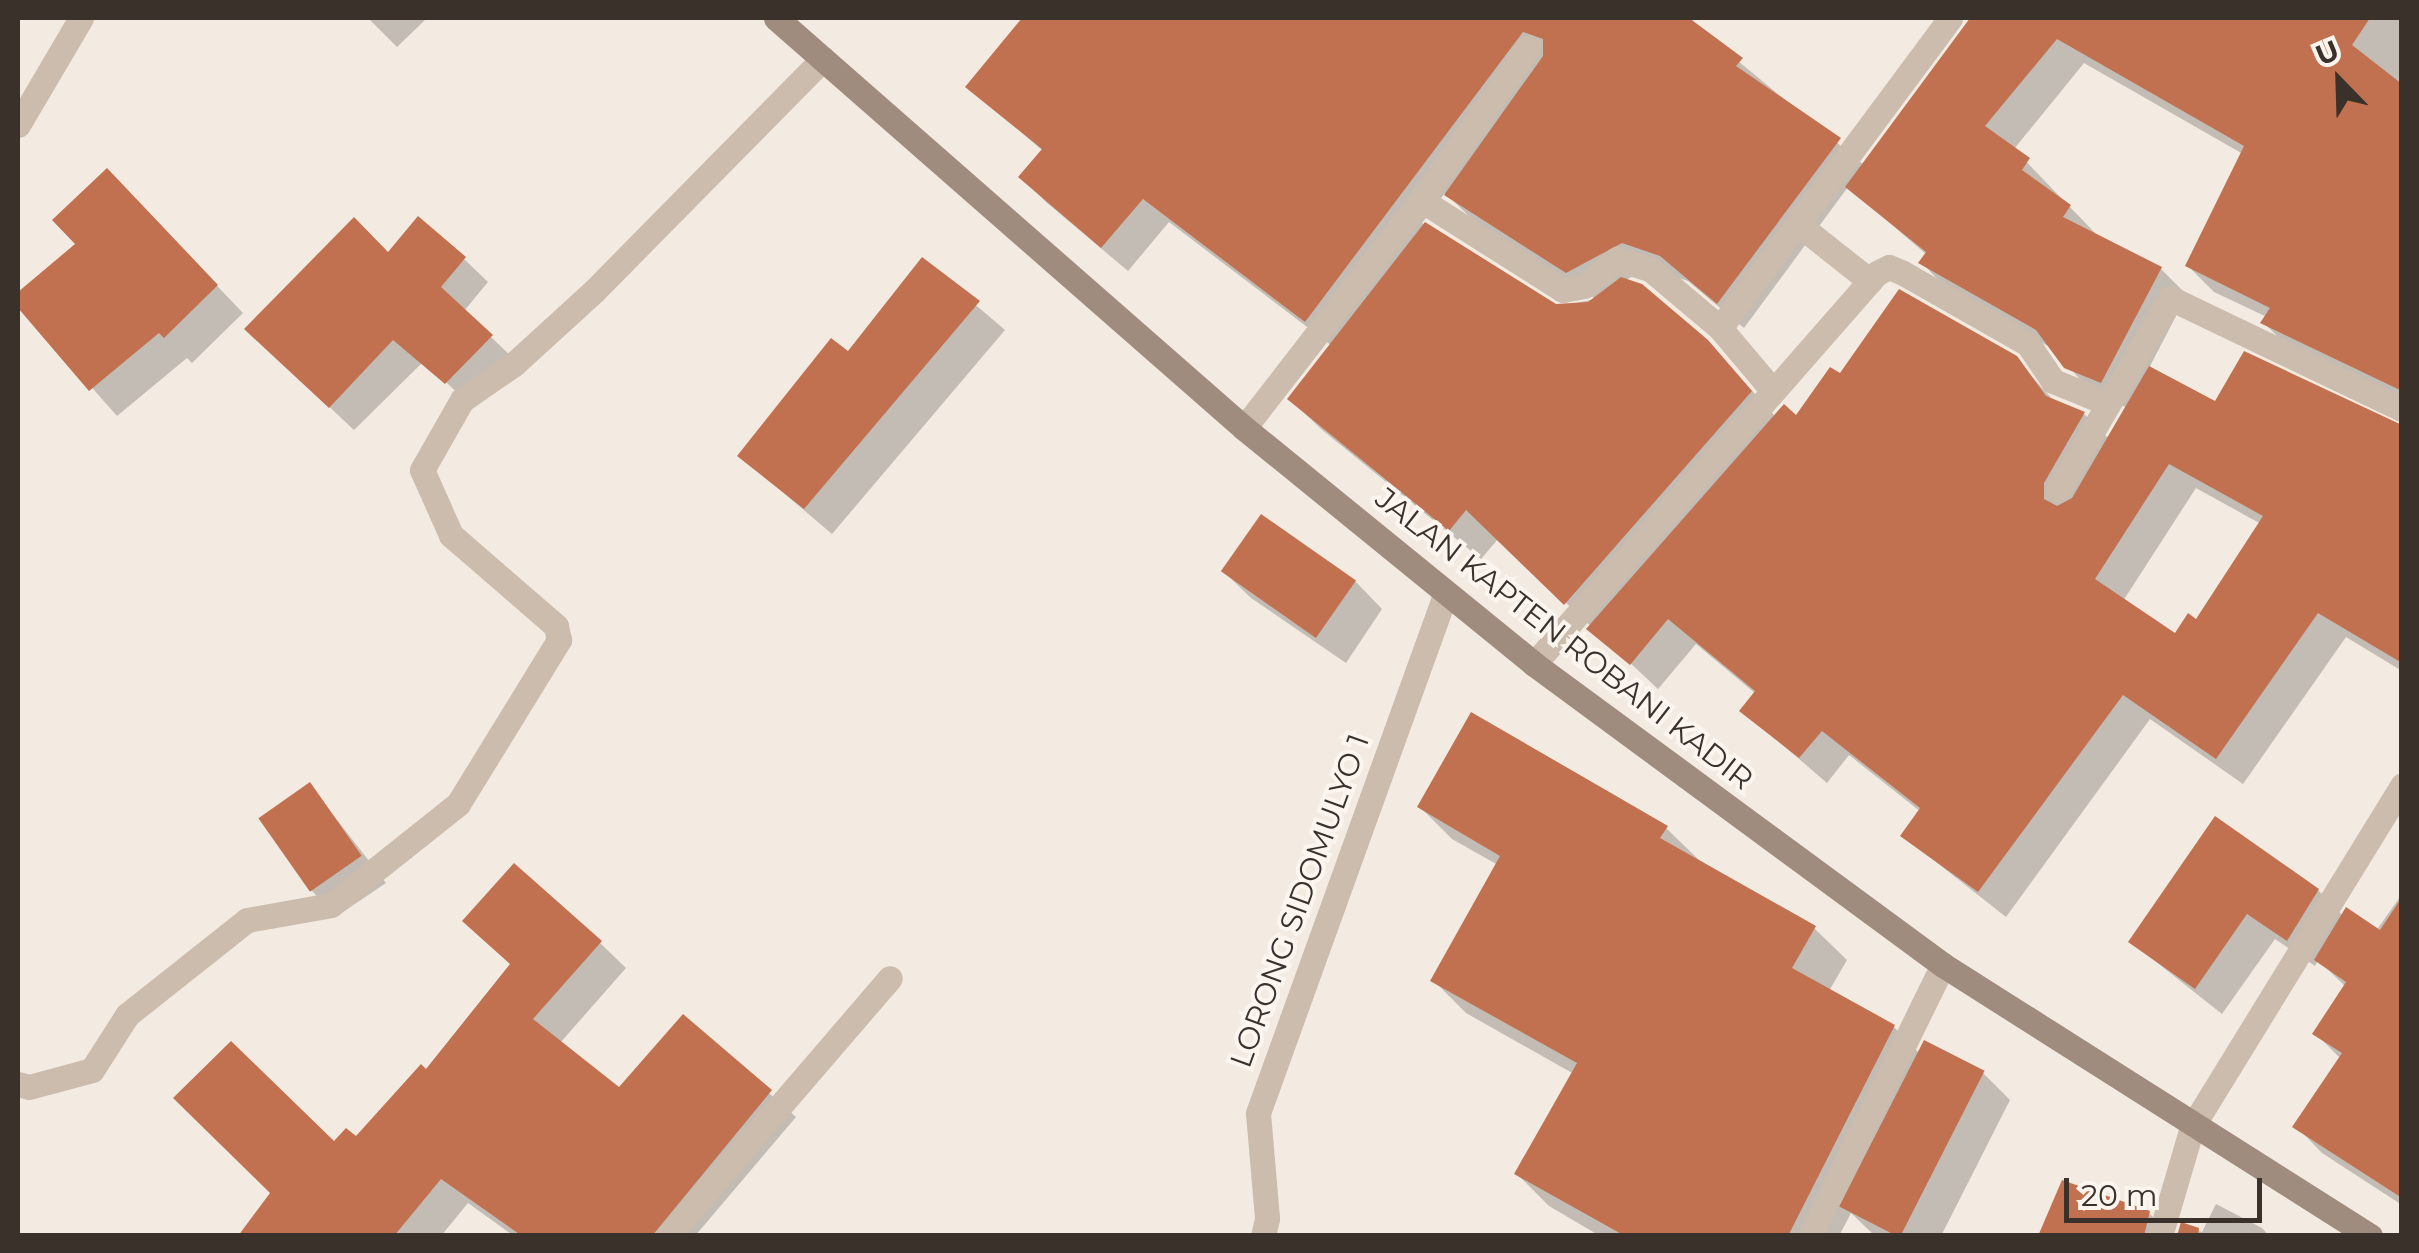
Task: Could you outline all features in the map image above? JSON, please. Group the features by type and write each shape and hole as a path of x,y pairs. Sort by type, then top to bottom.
{"main road":[{"name":"JALAN KAPTEN ROBANI KADIR","path":"776,18 1244,428 1534,664 1943,965 2192,1127 2370,1236"}],"street":[{"path":"18,125 81,18"},
{"path":"1720,328 1950,18"},
{"path":"1244,428 1422,200 1530,47"},
{"path":"18,1084 29,1088 92,1070 127,1015 247,920 331,905 458,804 558,640 556,626 452,536 422,470 462,400 514,364 594,291 823,59"},
{"path":"1422,200 1563,290 1584,286 1617,259 1633,260 1720,328 1772,391"},
{"path":"1798,224 1870,282"},
{"path":"1534,664 1772,391 1870,282 1888,268 2028,344 2053,380 2108,403"},
{"path":"2058,490 2170,298 2402,408"},
{"name":"LORONG SIDOMULYO 1","path":"1262,1236 1268,1218 1258,1113 1445,595"},
{"path":"2160,1236 2192,1127 2402,785"},
{"path":"1810,1236 1943,965"},
{"path":"668,1236 890,978"}],"building":[{"path":"1022,18 1689,18 1743,58 1736,66 1841,138 1717,304 1660,256 1622,243 1566,273 1444,195 1543,56 1543,39 1523,32 1305,322 1143,199 1101,248 1018,177 1042,149 965,87"},
{"path":"1970,18 2370,18 2352,45 2402,84 2402,391 2260,323 2270,308 2185,266 2244,146 2057,39 1985,126 2030,158 2022,170 2071,205 2063,217 2162,267 2101,383 2064,368 2036,330 1918,263 1926,252 1845,187"},
{"path":"107,168 218,285 164,338 159,333 89,391 18,308 18,292 75,244 52,220"},
{"path":"418,216 466,257 441,287 493,335 445,384 393,340 329,408 244,329 354,217 388,252"},
{"path":"1425,222 1556,304 1588,302 1621,277 1642,284 1708,340 1752,391 1564,605 1466,510 1449,531 1287,399"},
{"path":"922,257 980,301 804,509 737,456 831,338 848,351"},
{"path":"1899,289 2017,356 2046,396 2085,412 2044,483 2044,499 2057,506 2072,498 2149,366 2215,401 2244,351 2402,425 2402,663 2318,613 2216,759 2123,695 1978,892 1900,836 1920,808 1822,731 1799,758 1739,711 1755,691 1668,619 1630,665 1586,629 1784,404 1796,415 1830,367 1840,373","holes":["2169,464 2263,516 2196,619 2188,613 2175,633 2095,579"]},
{"path":"1261,514 1356,581 1316,638 1221,571"},
{"path":"1471,712 1668,826 1660,838 1816,926 1792,968 1895,1025 1788,1236 1625,1236 1514,1174 1577,1063 1430,981 1500,856 1417,807"},
{"path":"310,782 362,856 310,892 258,818"},
{"path":"2215,816 2319,889 2287,941 2247,914 2195,989 2128,942"},
{"path":"514,863 602,941 533,1019 619,1087 683,1014 772,1090 652,1236 522,1236 441,1179 394,1236 238,1236 270,1193 173,1098 231,1041 334,1141 346,1128 356,1136 421,1064 426,1069 510,964 462,921"},
{"path":"2402,897 2402,1198 2292,1127 2342,1053 2312,1034 2346,982 2314,960 2346,907 2380,930"},
{"path":"1924,1040 1985,1071 1900,1236 1839,1207"},
{"path":"2062,1180 2150,1211 2144,1236 2038,1236"},
{"path":"2181,1222 2199,1228 2198,1236 2177,1236"}]}
